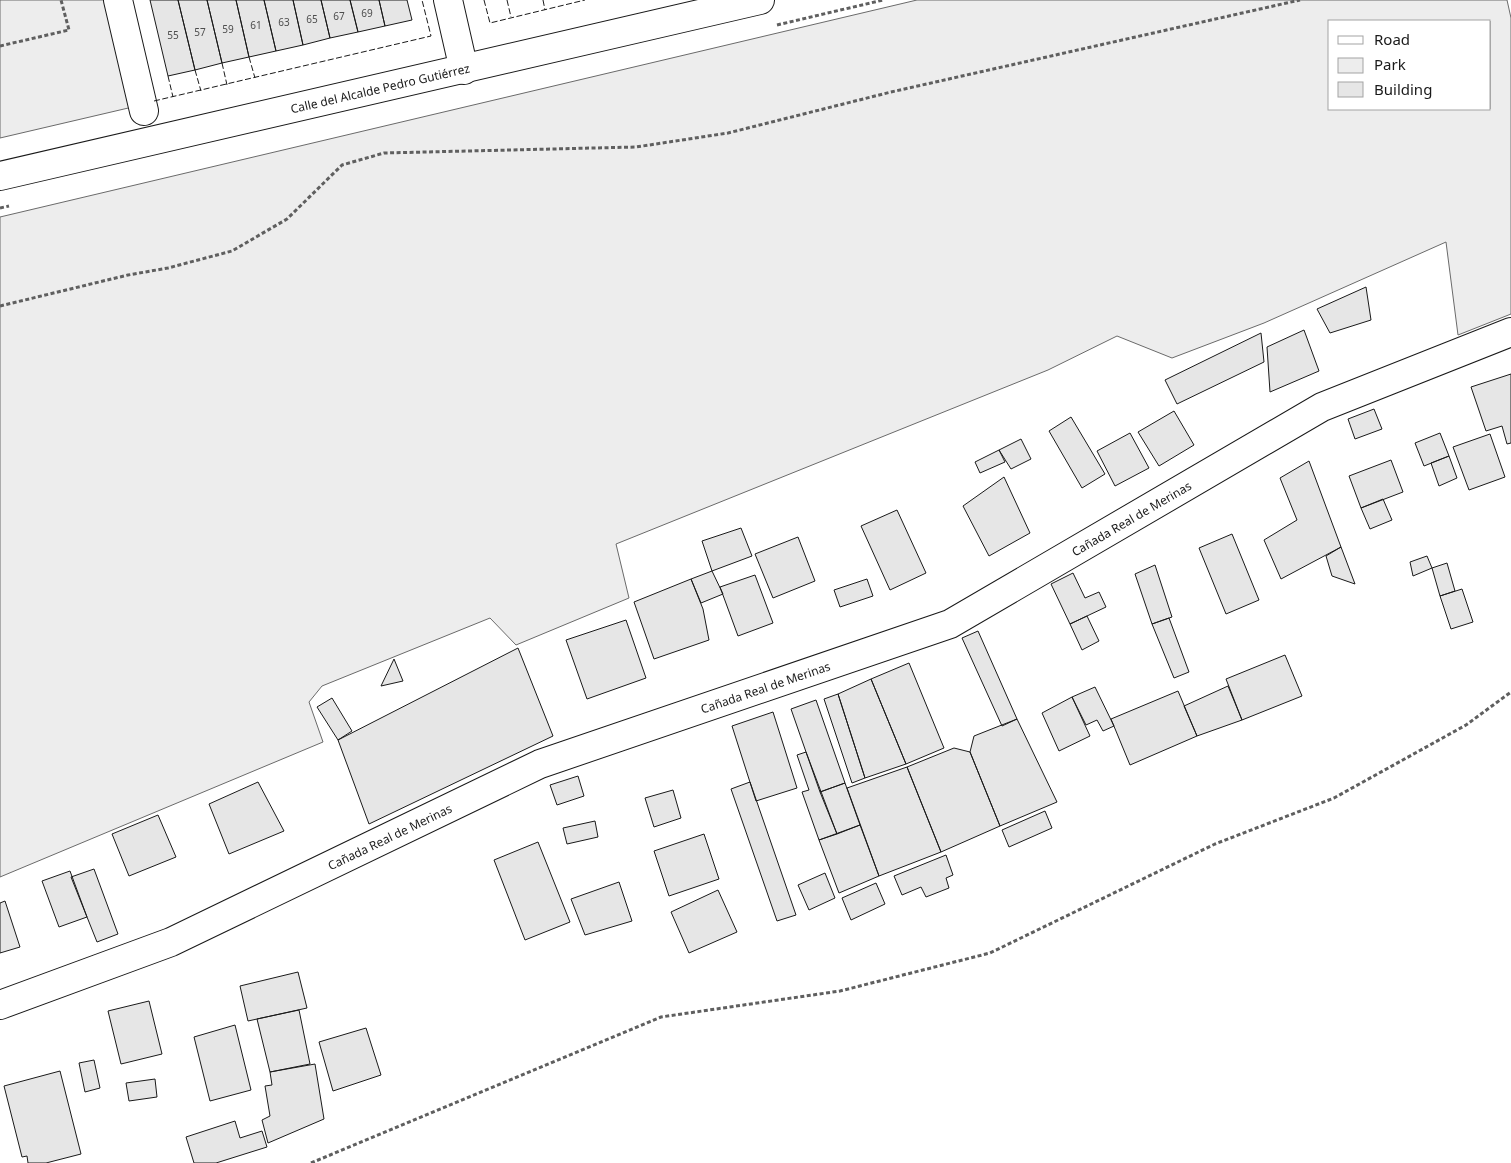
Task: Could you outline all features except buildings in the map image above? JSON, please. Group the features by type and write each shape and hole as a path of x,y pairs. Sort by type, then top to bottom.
{"street":[{"path":"118,0 144,111"},
{"path":"448,0 464,70"},
{"name":"Calle del Alcalde Pedro Gutiérrez","path":"0,176 760,0"},
{"name":"Cañada Real de Merinas","path":"0,1005 171,942 540,764 950,624 1322,407 1511,332"}],"path":[{"path":"0,46 69,30 62,0"},
{"path":"0,306 128,275 168,268 232,251 287,219 342,165 384,153 636,147 728,133 910,88 1300,0"},
{"path":"311,1163 661,1017 840,991 990,953 1216,844 1334,798 1466,725 1511,692"}],"green space":[{"path":"0,0 130,0 154,102 0,138"},
{"path":"917,0 1507,0 1511,18 1511,314 1458,335 1446,242 1264,323 1172,358 1117,336 1048,370 616,544 629,598 516,645 490,618 322,686 309,702 323,742 0,877 0,217"}],"fence":[{"path":"154,101 431,36 422,0"},
{"path":"484,0 490,23 585,0"},
{"path":"507,0 511,17"},
{"path":"543,0 545,10"},
{"path":"249,57 255,78"},
{"path":"222,63 227,85"},
{"path":"195,70 201,91"},
{"path":"168,76 173,97"}]}
